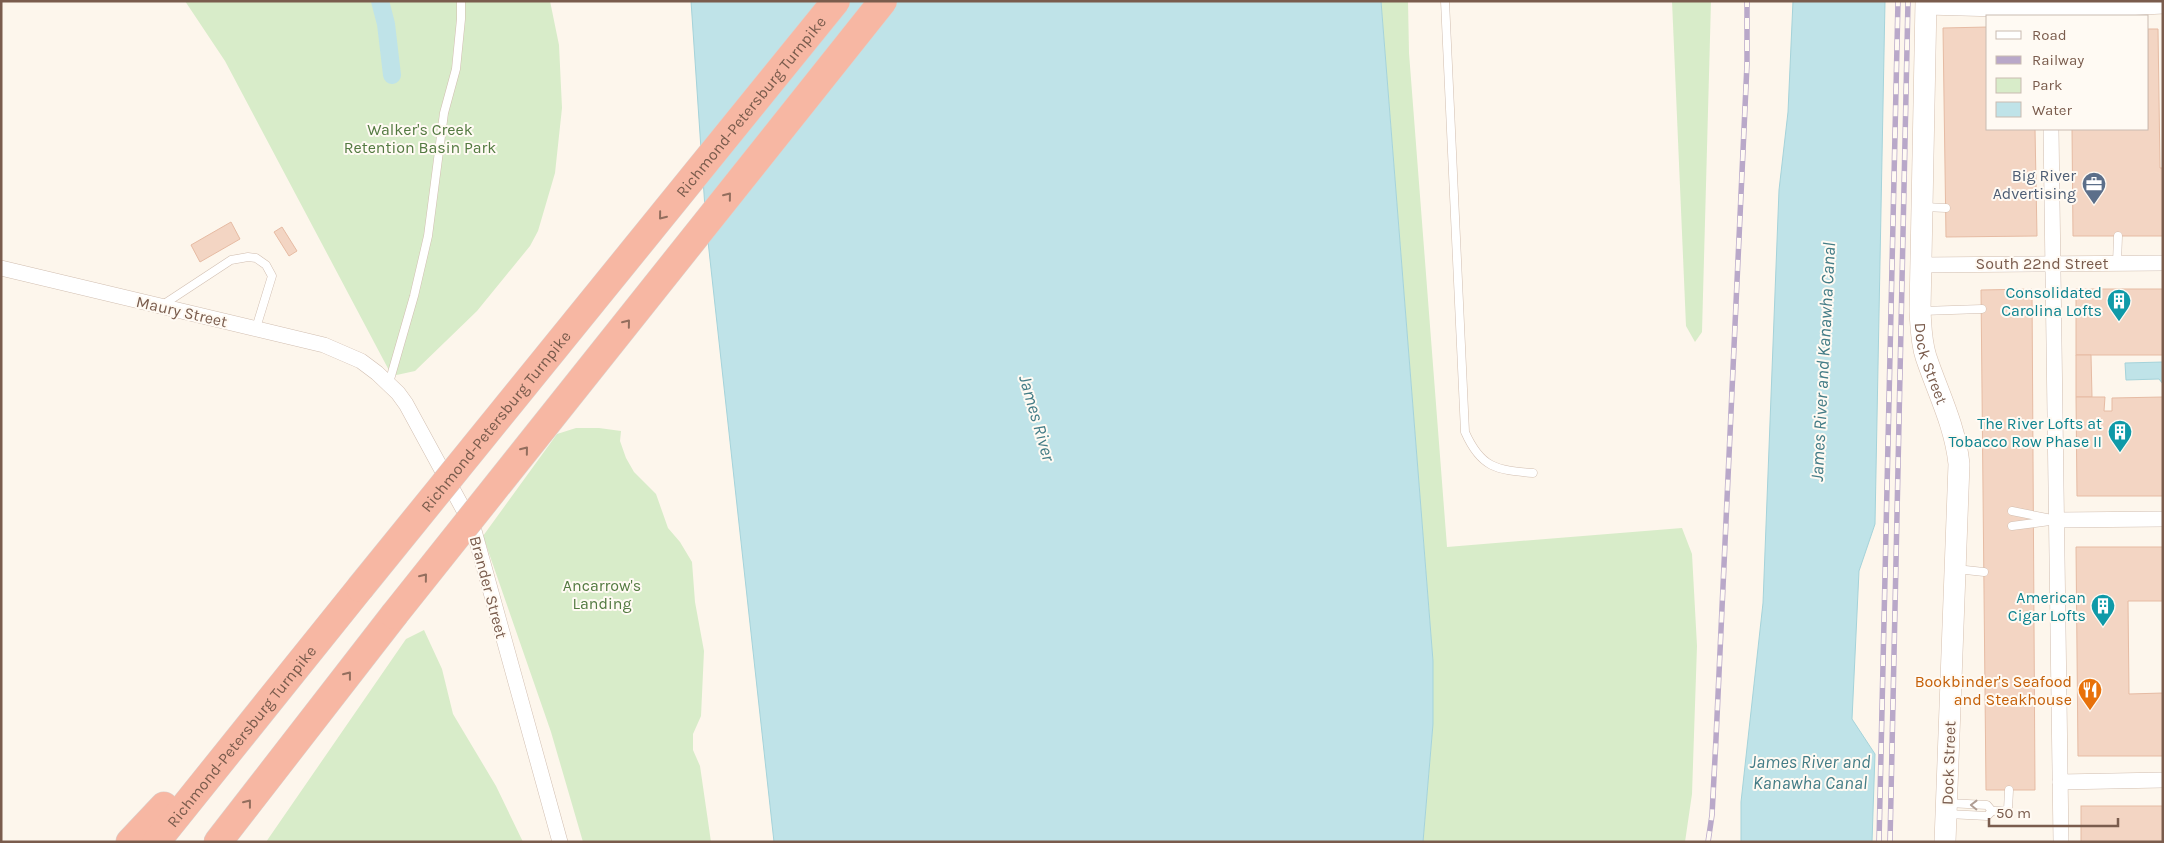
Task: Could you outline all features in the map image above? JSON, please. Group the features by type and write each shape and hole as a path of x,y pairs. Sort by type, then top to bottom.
{"highway":[{"name":"Richmond-Petersburg Turnpike","path":"156,842 836,1"},
{"path":"218,842 394,615 883,1"},
{"path":"130,842 304,657"}],"main road":[{"name":"Dock Street","path":"1926,3 1920,311 1922,342 1945,404 1956,441 1959,464 1945,842"}],"street":[{"path":"1926,3 2053,8 2163,4"},
{"path":"2052,130 2061,842"},
{"name":"South 22nd Street","path":"1921,265 2053,262 2163,263"},
{"name":"Maury Street","path":"1,268 324,345 361,361"},
{"name":"Brander Street","path":"361,361 389,383 406,404 473,528 560,842"},
{"path":"2057,520 2163,519"},
{"path":"2060,782 2163,780"}],"lane":[{"path":"389,383 414,296 428,236 444,113 456,69 461,1"},
{"path":"1445,1 1465,432 1472,449 1484,461 1503,471 1533,473"},
{"path":"1922,207 1946,208"},
{"path":"2117,263 2118,236"},
{"path":"161,306 230,260 248,256 256,258 266,265 272,276 268,295 256,328"},
{"path":"1920,311 1982,309"},
{"path":"2012,511 2057,520"},
{"path":"2012,526 2057,520"},
{"path":"1956,569 1984,572"},
{"path":"1946,809 1987,805 1992,810 2008,810 2009,790"}],"green space":[{"name":"Walker's Creek Retention Basin Park","path":"185,1 550,1 559,45 562,108 555,173 538,231 530,246 477,311 415,371 392,376 225,61"},
{"path":"1381,1 1408,1 1409,53 1447,547 1682,528 1692,554 1697,646 1692,794 1685,842 1423,842 1433,724 1433,661"},
{"path":"1672,1 1711,1 1702,332 1695,342 1686,326"},
{"name":"Ancarrow's Landing","path":"576,428 599,428 621,431 620,441 626,458 634,472 656,494 668,528 680,542 692,562 695,602 704,651 701,716 693,734 693,750 700,766 711,842 583,842 551,732 483,536 557,434"},
{"path":"424,630 442,669 453,714 496,786 523,842 266,842 406,639"}],"water":[{"name":"James River","path":"691,1 1381,1 1433,661 1433,724 1423,842 774,842 706,223"},
{"name":"James River and Kanawha Canal","path":"1793,1 1885,1 1875,524 1859,571 1852,719 1875,754 1872,842 1741,842 1741,802 1763,603 1779,190 1788,112"},
{"path":"2163,362 2163,384 2159,379 2126,380 2125,363"}],"building":[{"path":"1986,27 1986,130 2035,130 2037,236 1946,237 1943,28"},
{"path":"2149,29 2158,29 2160,168 2163,168 2163,236 2073,236 2072,130 2149,130"},
{"path":"231,222 240,239 200,262 191,245"},
{"path":"282,227 297,251 289,256 274,232"},
{"path":"2032,289 2035,790 1986,790 1981,290"},
{"name":"Consolidated Carolina Lofts","path":"2076,289 2163,289 2163,355 2076,355"},
{"path":"2076,355 2091,355 2092,397 2076,397"},
{"name":"The River Lofts at Tobacco Row Phase II","path":"2076,397 2105,397 2104,411 2112,411 2112,398 2163,397 2163,496 2077,496"},
{"name":"American Cigar Lofts","path":"2076,547 2163,547 2163,601 2128,601 2129,694 2163,693 2163,756 2078,756"},
{"path":"2081,806 2163,806 2163,842 2081,842"}],"waterway":[{"path":"380,1 386,24 392,75"}],"railway":[{"path":"1708,842 1712,815 1716,739 1747,64 1747,1"},
{"path":"1879,842 1898,1"},
{"path":"1890,842 1908,1"}],"place":[{"name":"Big River Advertising","path":"2094,205"},
{"name":"Consolidated Carolina Lofts","path":"2119,322"},
{"name":"The River Lofts at Tobacco Row Phase II","path":"2120,453"},
{"name":"American Cigar Lofts","path":"2103,627"},
{"name":"Bookbinder's Seafood and Steakhouse","path":"2090,711"}]}
